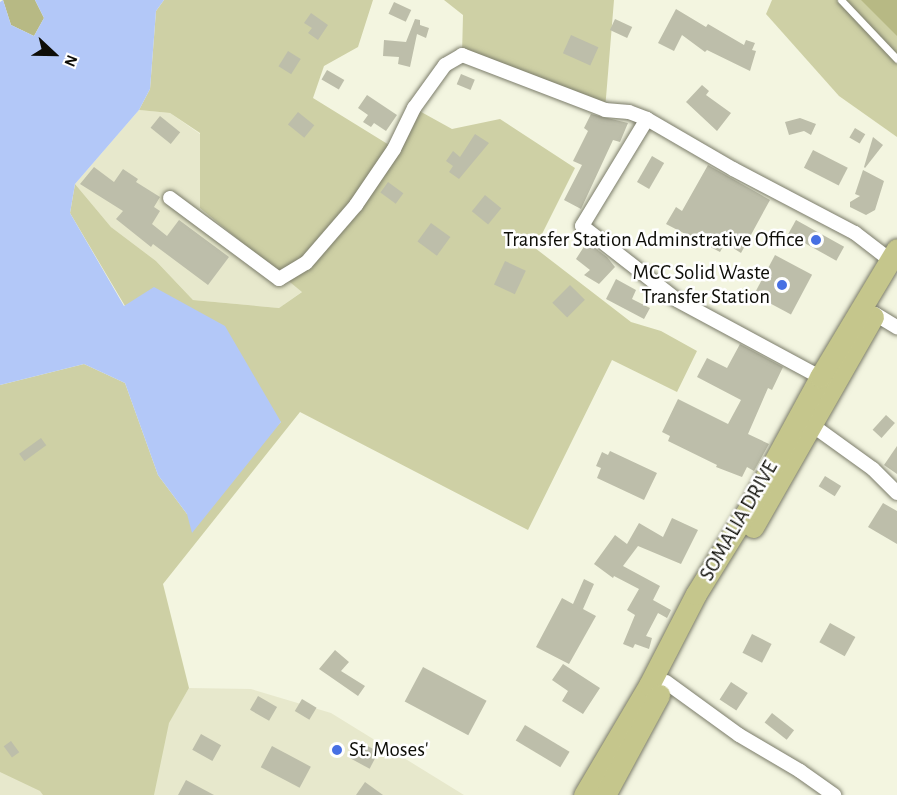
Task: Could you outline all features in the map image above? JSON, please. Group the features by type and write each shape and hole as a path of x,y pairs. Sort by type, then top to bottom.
{"main road":[{"name":"SOMALIA DRIVE","path":"605,795 716,588 875,314 895,261"},
{"name":"SOMALIA DRIVE","path":"584,795 820,378 895,261"}],"street":[{"path":"170,198 279,279 306,263 356,205 394,149 414,108 445,65 462,55 605,110 629,112 647,119 733,169 855,233 895,261"},
{"path":"647,119 582,226 677,300 820,378"},
{"path":"875,314 897,327"},
{"path":"812,425 873,469 897,493"},
{"path":"666,682 739,735 800,771 834,795"}],"lane":[{"path":"841,0 897,59"}],"shaded area":[{"path":"164,0 373,0 358,47 324,66 313,98 394,148 414,108 452,129 500,119 575,168 535,248 631,322 661,331 697,351 677,392 612,360 528,530 300,412 163,584 189,688 169,723 154,795 43,795 40,791 0,772 0,385 84,364 125,383 158,475 187,514 281,422 125,306 70,213 75,184 111,227 156,261 193,300 279,308 302,292 200,208 200,133 170,113 139,110 150,89 156,11"},
{"path":"444,0 614,0 605,110 462,55 463,15"},
{"path":"772,0 897,0 897,137 839,96 766,14"},
{"path":"139,110 170,113 200,134 200,208 303,291 279,308 193,300 156,261 111,227 75,184"},
{"path":"189,688 251,689 331,713 464,795 0,795 0,694 169,722"}],"green space":[{"path":"3,0 35,0 44,18 34,36 11,25"},
{"path":"861,0 897,0 897,36"}],"water":[{"path":"3,0 11,25 34,36 44,18 35,0 164,0 156,11 150,89 139,110 75,184 70,213 124,306 154,287 225,326 281,422 192,533 187,514 158,475 125,383 84,364 0,385 0,2"}],"building":[{"path":"394,2 411,10 406,22 389,14"},
{"path":"676,9 706,27 708,24 744,45 746,40 755,43 752,50 756,51 750,71 707,50 705,52 682,35 674,51 658,43"},
{"path":"311,13 328,25 318,40 308,33 312,28 304,23"},
{"path":"415,19 420,20 420,25 429,28 426,38 417,34 410,67 398,64 399,57 383,56 384,40 406,42"},
{"path":"615,19 632,27 627,38 610,30"},
{"path":"571,35 598,47 590,65 563,53"},
{"path":"288,51 301,59 291,74 278,66"},
{"path":"327,70 344,80 339,90 322,80"},
{"path":"461,74 475,80 471,90 457,84"},
{"path":"702,85 709,91 706,95 731,113 717,131 686,102"},
{"path":"367,95 397,115 386,131 374,123 371,127 363,122 368,115 358,108"},
{"path":"298,112 314,125 304,138 288,124"},
{"path":"591,114 628,123 620,142 613,140 581,209 564,200 582,165 573,161 588,131 584,128"},
{"path":"160,116 180,132 171,144 151,128"},
{"path":"800,118 816,124 811,135 804,131 789,135 785,122"},
{"path":"855,128 865,134 860,144 849,137"},
{"path":"475,134 489,143 459,179 449,172 453,166 446,161 453,151 460,157"},
{"path":"873,137 883,145 865,168 864,167"},
{"path":"813,150 848,168 839,186 804,168"},
{"path":"652,156 664,163 649,189 637,182"},
{"path":"708,165 770,200 741,253 725,243 720,252 666,224 676,207 682,211"},
{"path":"94,167 114,182 123,169 138,179 136,182 160,197 154,207 160,211 152,224 167,236 179,220 229,257 208,285 153,244 151,247 116,219 123,211 80,184"},
{"path":"863,170 884,181 875,210 866,215 850,207 850,202 860,196 855,194"},
{"path":"388,182 403,193 396,204 380,193"},
{"path":"485,195 501,208 488,225 472,211"},
{"name":"Transfer Station Adminstrative Office","path":"796,220 844,247 836,261 788,234"},
{"path":"431,223 450,237 437,256 417,242"},
{"path":"587,242 607,257 615,267 599,284 584,275 590,270 576,259"},
{"name":"MCC Solid Waste Transfer Station","path":"775,255 812,275 791,314 754,295"},
{"path":"505,261 526,271 515,294 494,285"},
{"path":"616,279 636,290 632,299 650,308 644,319 606,299"},
{"path":"570,285 585,300 567,318 552,303"},
{"path":"740,344 783,367 772,390 768,388 748,434 769,444 754,471 747,467 742,477 716,467 717,465 668,441 670,436 662,432 678,399 728,424 741,400 697,377 707,358 727,368"},
{"path":"886,415 895,423 882,438 873,430"},
{"path":"41,438 46,445 24,461 19,454"},
{"path":"897,446 897,474 884,465"},
{"path":"610,451 657,473 644,500 597,478 601,468 596,466 602,452 608,455"},
{"path":"825,476 841,486 835,496 819,486"},
{"path":"883,503 897,511 897,544 868,527"},
{"path":"672,518 698,530 681,564 638,546 623,566 660,586 653,600 671,610 667,618 658,613 646,636 652,638 649,649 635,644 633,648 623,644 635,615 627,610 639,589 614,576 613,578 594,564 615,535 627,544 639,523 663,537"},
{"path":"584,579 594,584 583,609 596,616 569,664 536,647 562,598 573,604"},
{"path":"830,623 855,637 845,656 819,642"},
{"path":"752,634 772,644 762,663 742,653"},
{"path":"335,650 349,662 341,671 365,686 358,696 319,669"},
{"path":"563,664 600,688 583,714 562,701 568,691 552,680"},
{"path":"423,667 487,701 468,735 405,701"},
{"path":"731,682 748,693 736,711 720,700"},
{"path":"258,696 277,707 269,721 250,710"},
{"path":"302,699 317,708 309,720 295,711"},
{"path":"772,713 794,730 787,740 765,722"},
{"path":"525,725 570,752 560,767 516,740"},
{"path":"201,734 221,745 212,761 192,750"},
{"path":"11,741 19,752 12,758 4,746"},
{"path":"360,742 379,752 370,769 351,759"},
{"path":"272,746 311,767 300,788 261,767"},
{"path":"186,780 214,795 178,795"},
{"path":"365,782 383,795 356,795"}],"place":[{"name":"Transfer Station Adminstrative Office","path":"816,240"},
{"name":"MCC Solid Waste Transfer Station","path":"782,285"},
{"name":"St. Moses'","path":"337,750"}]}
